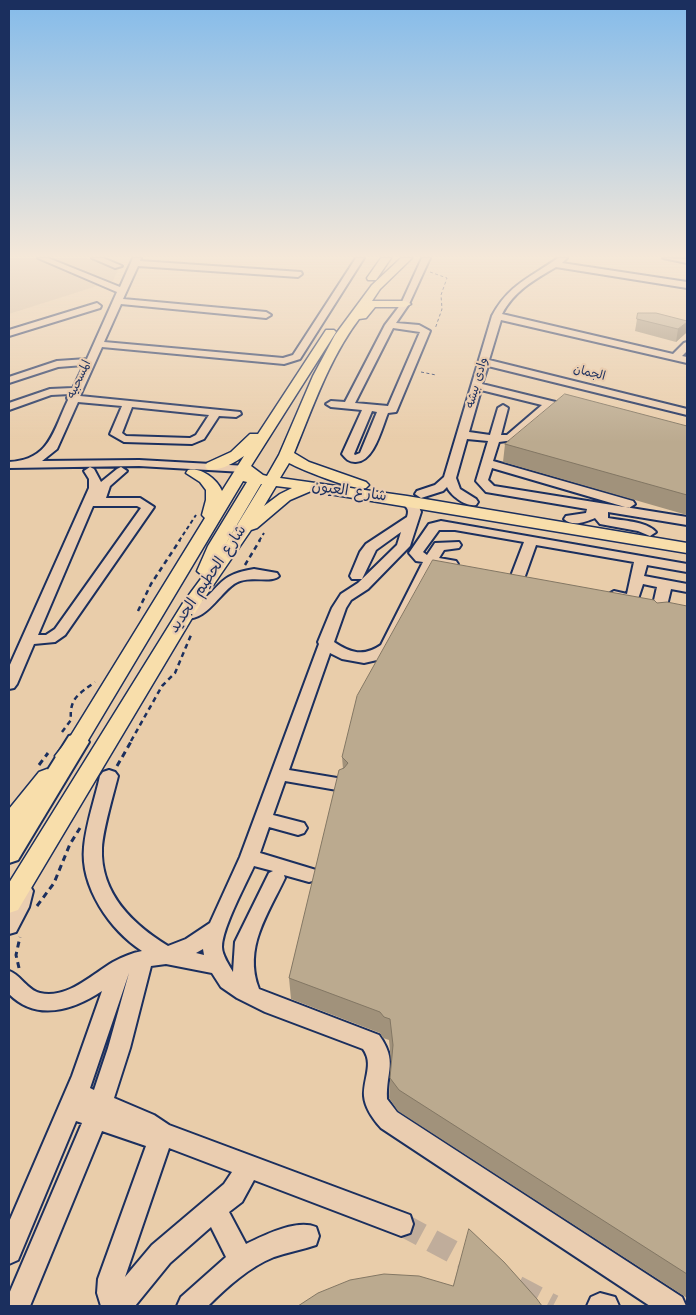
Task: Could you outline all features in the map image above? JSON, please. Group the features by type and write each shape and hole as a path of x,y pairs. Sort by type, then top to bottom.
{"highway":[{"path":"9,854 69,738"}],"main road":[{"name":"شارع الحطيم الجديد","path":"9,903 238,538 272,424 339,319"},
{"name":"شارع الحطيم الجديد","path":"9,824 69,738 208,527 257,475 286,455 319,376 341,335 353,319"},
{"path":"341,335 353,327 359,319"},
{"path":"190,615 216,546 287,419 286,402"},
{"path":"212,466 226,461 242,450 261,431 272,424"},
{"path":"286,455 304,464 361,485"},
{"path":"193,473 205,479 214,489 214,500 208,527"},
{"name":"شارع العيون","path":"257,475 361,485 414,498 687,548"},
{"name":"شارع العيون","path":"257,475 308,487 472,502 687,539"},
{"path":"238,538 285,497 308,487"}],"street":[{"path":"9,333 53,319"},
{"name":"المسحبيه","path":"50,449 109,319"},
{"path":"97,344 284,361 293,360 297,357 321,319"},
{"path":"349,405 395,319"},
{"name":"وادى بيشه","path":"450,478 496,319"},
{"path":"511,319 687,360"},
{"path":"331,404 392,410 425,331 419,328 390,326"},
{"path":"676,358 687,345"},
{"path":"9,380 57,364 89,362"},
{"name":"الجمان","path":"484,362 508,366 687,412"},
{"path":"478,386 586,413"},
{"path":"9,407 50,392 128,403 236,414"},
{"path":"128,403 116,434 124,439 192,441 202,434 216,412"},
{"path":"463,435 507,439 512,437 550,403"},
{"path":"368,408 348,454 352,458 359,458 365,454 384,409"},
{"path":"503,408 482,481 490,489 687,522"},
{"path":"24,464 36,460 50,449 55,459 61,464"},
{"name":"شارع العيون","path":"9,465 139,462 212,466 257,475"},
{"path":"487,462 642,508 652,512 654,516"},
{"path":"90,471 99,488"},
{"path":"9,684 99,488 121,471"},
{"name":"شارع العيون","path":"9,472 121,471 257,475"},
{"path":"472,502 455,491 450,478 439,488 414,498 413,505 415,510 413,519 403,546 376,573 343,601 325,642 249,857 217,928 212,947 218,966 228,981 251,995 272,1005 371,1042 380,1054 381,1061 375,1085 376,1100 383,1115 389,1120 672,1306"},
{"path":"29,640 50,640 60,632 148,507 140,502 94,502"},
{"path":"570,519 588,517 599,508"},
{"path":"599,508 604,521 642,528 650,532"},
{"path":"354,576 366,552 371,547 413,519"},
{"path":"469,567 417,556 416,550 426,540 432,528 437,526 455,526 687,568"},
{"path":"518,576 532,541"},
{"path":"325,642 342,655 362,658 381,653 387,648 430,560 440,546 454,545"},
{"path":"606,594 631,597 634,595 641,561"},
{"path":"376,573 372,586 354,599 344,614 339,628 338,639 348,648 365,651 381,648 392,638"},
{"path":"190,615 203,608 224,584 240,576 255,574 272,576"},
{"path":"638,579 687,588"},
{"path":"653,617 661,583"},
{"path":"279,774 337,784"},
{"path":"109,776 93,848 96,879 115,914 138,938 165,955 218,966"},
{"path":"263,819 298,828"},
{"path":"249,857 309,875"},
{"path":"251,995 243,974 243,952 250,932 276,878"},
{"path":"16,928 22,898 21,882"},
{"path":"10,982 26,998 39,1002 55,1002 70,998 119,969 143,959 189,948 217,928"},
{"path":"17,1306 98,1110 143,959"},
{"path":"9,1251 73,1101 105,1019 119,969"},
{"path":"73,1101 98,1110 142,1135 162,1134 401,1224"},
{"path":"115,1306 110,1297 111,1279 162,1134"},
{"path":"119,1306 161,1254 238,1187 245,1165"},
{"path":"215,1209 241,1260"},
{"path":"190,1306 214,1281 241,1260 274,1245 307,1236"},
{"path":"600,1306 606,1306"}],"path":[{"path":"433,336 439,319"},
{"path":"420,372 436,375"},
{"path":"135,616 151,584 200,509"},
{"path":"240,576 265,531"},
{"path":"109,776 128,749 138,726 162,686 175,673 190,615"},
{"path":"69,738 70,708 76,696 95,682"},
{"path":"38,766 51,748"},
{"path":"34,908 54,884 70,844 81,826"},
{"path":"10,982 22,974 16,955 16,928"}],"building":[{"path":"639,319 687,321 678,329"},
{"path":"565,394 687,426 687,495 505,444"},
{"path":"433,560 654,600 657,603 667,602 687,606 687,1274 399,1090 390,1078 393,1045 390,1019 384,1017 380,1012 289,978 339,770 348,763 342,757 357,696"},
{"path":"469,1229 504,1262 542,1306 298,1306 318,1293 350,1280 384,1274 419,1276 453,1286"}],"tunnel":[{"path":"401,1224 479,1266"},
{"path":"517,1287 553,1306"}]}
